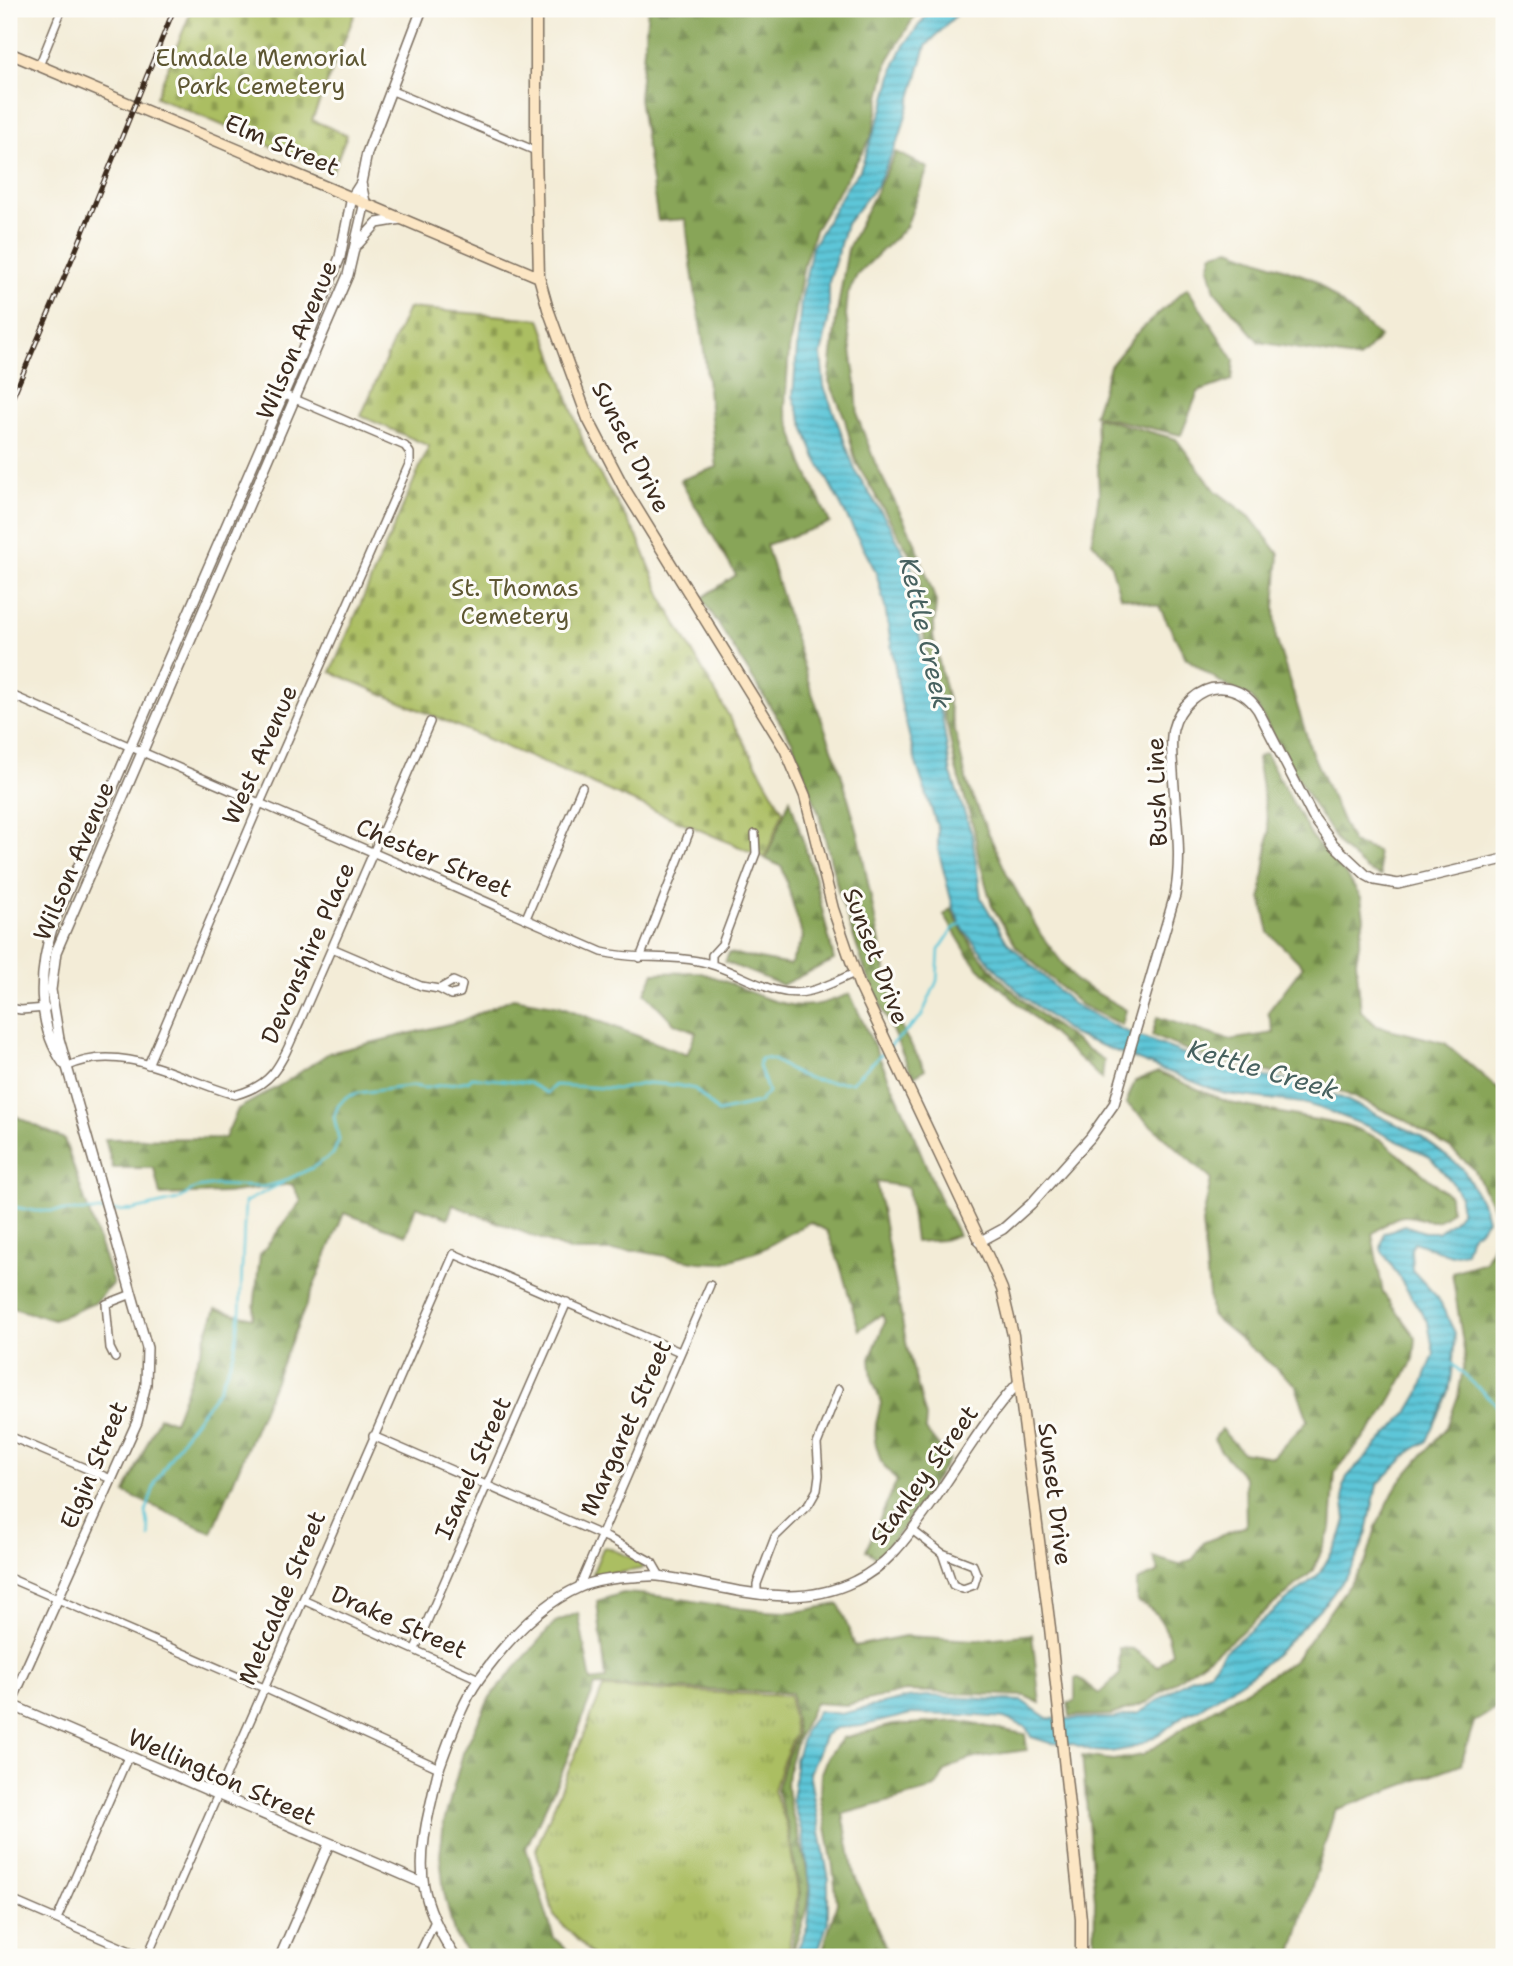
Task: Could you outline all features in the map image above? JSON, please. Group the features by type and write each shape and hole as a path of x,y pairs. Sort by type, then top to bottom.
{"main road":[{"name":"Sunset Drive","path":"536,9 536,151 540,277 568,365 597,437 624,488 785,749 804,796 833,909 855,973 989,1259 1006,1303 1013,1335 1035,1499 1066,1768 1081,1919 1081,1957"},
{"name":"Elm Street","path":"9,53 540,277"}],"street":[{"path":"39,66 62,9"},
{"name":"Wilson Avenue","path":"48,1007 59,940 348,275 365,202 362,183 367,153 422,9"},
{"path":"390,90 536,151"},
{"name":"Wilson Avenue","path":"66,1067 41,989 52,925 307,340 340,257 352,197 362,183"},
{"path":"355,248 377,223 404,219"},
{"path":"307,340 318,345"},
{"path":"283,394 295,399"},
{"name":"West Avenue","path":"148,1065 410,462 410,453 405,446 295,399"},
{"path":"236,503 247,507"},
{"name":"Bush Line","path":"979,1242 995,1234 1021,1214 1082,1147 1108,1113 1122,1082 1175,895 1179,873 1172,733 1183,709 1195,697 1208,690 1222,688 1242,694 1253,704 1313,817 1333,844 1375,880 1398,884 1504,859"},
{"name":"Chester Street","path":"9,695 602,952 622,957 686,959 712,964 770,988 793,993 809,992 855,973"},
{"name":"Devonshire Place","path":"66,1067 75,1062 99,1058 148,1065 235,1095 259,1086 273,1074 332,948 430,722"},
{"path":"526,918 582,787"},
{"path":"640,958 689,833"},
{"path":"712,964 712,955 722,944 756,853 755,834"},
{"path":"332,948 421,986 439,989"},
{"path":"9,1008 48,1007"},
{"name":"Elgin Street","path":"9,1705 137,1422 146,1384 146,1348 66,1067"},
{"name":"Metcalde Street","path":"146,1957 454,1254 566,1303"},
{"name":"Margaret Street","path":"579,1587 710,1285"},
{"path":"115,1358 110,1348 106,1304 132,1294"},
{"path":"566,1303 680,1352"},
{"name":"Isanel Street","path":"415,1649 566,1303"},
{"name":"Stanley Street","path":"454,1957 434,1923 422,1883 424,1834 439,1768 457,1720 479,1679 526,1626 579,1587 618,1578 660,1576 781,1597 806,1597 840,1587 883,1564 912,1531 990,1417 1019,1382"},
{"path":"757,1594 757,1584 775,1537 803,1512 814,1497 818,1482 817,1444 839,1390"},
{"path":"9,1436 111,1479"},
{"path":"373,1436 600,1535 652,1562 660,1576"},
{"path":"912,1531 942,1553 973,1565 977,1575 974,1585 963,1589 953,1585 942,1553"},
{"path":"9,1578 264,1688 439,1768"},
{"name":"Drake Street","path":"303,1600 479,1679"},
{"name":"Wellington Street","path":"9,1705 422,1883"},
{"path":"57,1919 128,1757"},
{"path":"280,1957 329,1844"},
{"path":"9,1899 146,1957"},
{"path":"418,1957 434,1923"}],"green space":[{"name":"Elmdale Memorial Park Cemetery","path":"192,9 357,9 312,120 347,135 332,172 156,97"},
{"path":"648,9 919,9 888,60 872,136 815,230 804,264 789,349 785,408 803,464 830,523 766,545 811,690 841,773 859,837 888,985 901,1028 925,1069 913,1077 865,970 840,897 819,814 792,741 702,598 736,575 680,480 717,467 686,219 658,221 639,98"},
{"path":"896,152 928,168 906,227 857,275 848,294 846,315 858,418 876,465 914,540 936,602 933,636 968,787 1007,874 1041,935 1076,981 1126,1010 1122,1025 1081,1005 1047,975 1016,946 992,906 925,645 918,568 856,462 844,416 829,381 848,248"},
{"path":"1230,249 1313,279 1380,337 1359,359 1259,342 1215,291 1209,267 1213,253"},
{"path":"1187,288 1234,360 1232,380 1198,392 1181,435 1094,415 1110,366 1136,334"},
{"name":"St. Thomas Cemetery","path":"408,308 540,319 588,455 638,538 664,602 783,811 765,858 331,672 429,446 361,416"},
{"path":"1096,417 1176,439 1216,491 1250,517 1279,554 1275,607 1276,638 1312,753 1352,843 1377,851 1381,876 1367,870 1341,847 1314,806 1252,698 1226,686 1186,658 1159,606 1120,596 1110,562 1092,542 1099,494"},
{"path":"1265,753 1313,839 1348,877 1361,898 1364,918 1356,961 1361,1011 1377,1026 1445,1043 1504,1094 1504,1704 1474,1722 1461,1764 1335,1810 1291,1957 1094,1957 1095,1900 1082,1756 1113,1760 1143,1755 1294,1661 1366,1561 1376,1527 1397,1485 1447,1427 1458,1396 1465,1357 1452,1272 1485,1262 1501,1224 1474,1169 1451,1149 1405,1120 1313,1079 1207,1058 1152,1036 1157,1017 1229,1040 1274,1033 1268,1012 1303,966 1269,933 1261,897 1269,831 1257,758"},
{"path":"790,799 816,883 834,960 782,985 725,962 729,953 790,965 803,938 782,867 766,859"},
{"path":"951,908 978,953 1016,994 1060,1030 1104,1060 1102,1079 979,968 944,915"},
{"path":"698,972 784,1004 818,1004 850,994 958,1235 943,1240 915,1242 908,1187 876,1182 907,1347 926,1417 925,1429 949,1459 902,1529 877,1558 866,1550 897,1481 881,1462 875,1441 881,1403 872,1378 870,1359 885,1322 882,1314 859,1330 827,1231 810,1222 761,1250 722,1263 699,1262 638,1251 571,1251 453,1205 448,1218 416,1206 406,1235 344,1213 212,1533 125,1493 159,1417 174,1422 216,1309 253,1318 260,1255 301,1201 292,1184 226,1193 160,1195 154,1168 113,1168 105,1139 225,1138 238,1109 329,1053 461,1021 513,998 560,1006 687,1055 696,1032 674,1023 645,993 654,973"},
{"path":"1158,1072 1230,1103 1352,1127 1380,1139 1450,1196 1451,1210 1435,1221 1406,1216 1397,1218 1372,1234 1383,1293 1416,1338 1414,1359 1381,1417 1335,1472 1331,1528 1313,1571 1227,1644 1148,1702 1111,1715 1070,1716 1068,1703 1075,1702 1075,1678 1079,1678 1099,1694 1120,1674 1119,1648 1133,1649 1158,1667 1172,1653 1162,1622 1152,1610 1137,1602 1137,1581 1159,1572 1153,1557 1179,1565 1193,1559 1204,1542 1246,1526 1245,1478 1214,1439 1221,1429 1242,1452 1273,1457 1308,1420 1295,1384 1211,1315 1202,1223 1211,1179 1126,1103 1135,1081"},
{"path":"9,1113 64,1139 113,1283 95,1303 54,1320 9,1307"},
{"path":"603,1548 642,1562 642,1569 595,1577 593,1572"},
{"path":"623,1593 770,1611 791,1612 839,1604 855,1646 905,1636 976,1640 1032,1634 1040,1703 1025,1696 905,1691 847,1705 815,1703 794,1750 788,1775 789,1800 804,1856 809,1898 791,1957 787,1957 792,1946 800,1893 788,1826 777,1791 783,1767 797,1734 791,1693 595,1686 563,1770 526,1848 554,1938 575,1957 469,1957 454,1933 444,1892 440,1855 444,1822 463,1753 490,1697 555,1622 578,1613 591,1681 606,1679 597,1601"},
{"path":"603,1688 789,1696 795,1734 774,1791 787,1827 798,1893 789,1946 784,1957 594,1957 554,1916 536,1849"},
{"path":"958,1721 1025,1734 1027,1750 962,1762 945,1772 932,1789 843,1814 854,1874 887,1951 885,1957 821,1957 837,1903 820,1795 821,1773 827,1758 843,1738 893,1725"}],"water":[{"name":"Kettle Creek","path":"931,9 962,9 926,46 900,136 877,185 846,224 829,282 829,317 821,355 824,386 856,472 890,526 913,571 917,590 918,627 927,671 942,716 951,774 972,834 981,898 1007,942 1073,1004 1122,1030 1193,1057 1256,1076 1303,1082 1419,1135 1463,1169 1484,1207 1487,1220 1471,1235 1466,1252 1451,1255 1414,1242 1411,1249 1412,1270 1438,1298 1455,1333 1449,1392 1427,1441 1411,1451 1377,1485 1367,1532 1359,1553 1348,1574 1328,1600 1254,1673 1184,1715 1164,1731 1132,1748 1110,1752 1094,1751 1073,1744 1050,1743 1031,1737 1026,1727 1004,1718 966,1715 911,1714 861,1726 836,1728 825,1735 809,1773 828,1874 828,1922 816,1957 794,1957 808,1926 811,1890 802,1833 792,1799 795,1760 805,1730 818,1711 841,1714 907,1698 927,1696 1022,1701 1047,1718 1114,1718 1139,1713 1191,1678 1209,1672 1225,1651 1319,1574 1341,1537 1346,1520 1343,1487 1347,1477 1409,1411 1419,1394 1434,1354 1428,1323 1381,1249 1384,1233 1405,1225 1424,1232 1438,1232 1460,1212 1460,1196 1452,1182 1430,1157 1369,1127 1303,1103 1225,1094 1072,1034 1022,995 992,965 963,929 953,907 938,849 938,829 916,763 901,703 885,607 876,572 814,454 793,396 801,301 812,247 848,185 860,170 885,102 895,64 903,47"}],"waterway":[{"path":"112,1211 134,1210 178,1200 196,1188 217,1185 263,1187 282,1182 312,1168 333,1154 339,1140 334,1117 338,1106 346,1097 358,1093 413,1086 424,1088 468,1081 472,1077 529,1083 547,1093 555,1085 620,1089 647,1083 695,1089 718,1112 758,1103 768,1092 759,1066 760,1059 764,1058 808,1078 852,1082 921,1017 937,981 939,950 953,929 964,922"},
{"path":"150,1537 146,1512 156,1481 186,1433 219,1389 234,1353 240,1313 245,1202 283,1183"},
{"path":"9,1206 35,1211 105,1211"},
{"path":"1452,1364 1495,1403 1504,1419"}],"railway":[{"path":"9,406 174,9"}]}
